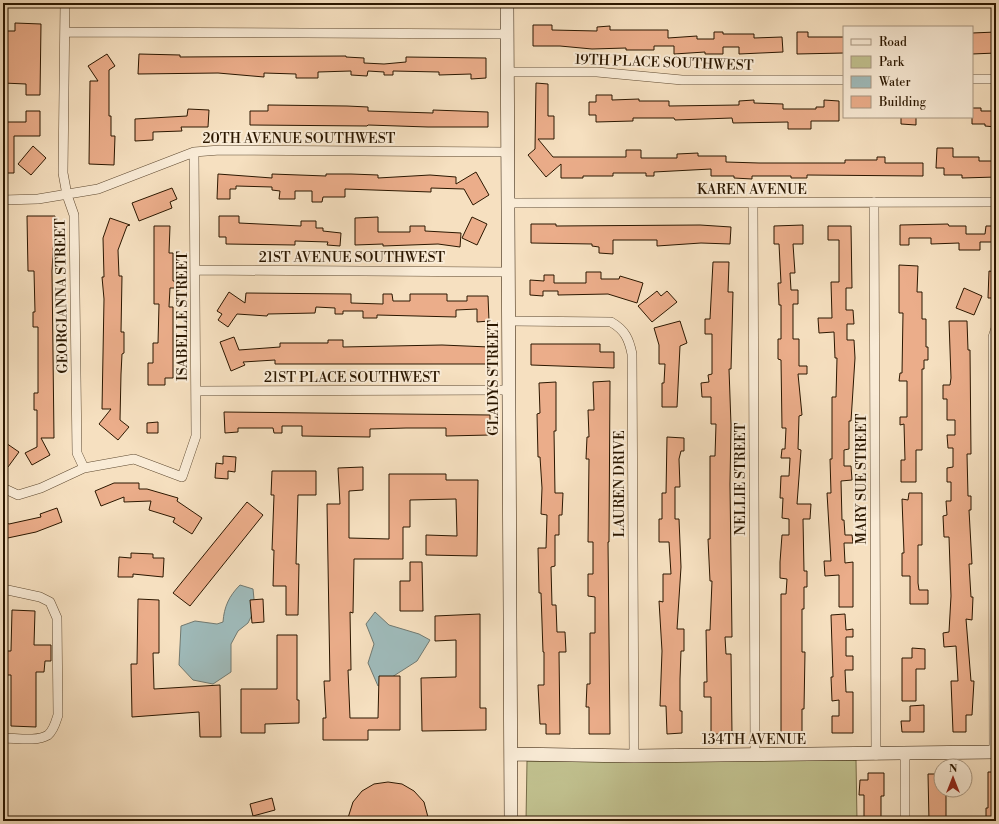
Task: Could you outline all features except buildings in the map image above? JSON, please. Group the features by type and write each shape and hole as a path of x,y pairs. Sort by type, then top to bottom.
{"street":[{"name":"GEORGIANNA STREET","path":"65,3 64,173 67,195 74,215 77,453 84,468"},
{"name":"GLADYS STREET","path":"507,3 508,390 512,821"},
{"path":"65,32 506,34"},
{"name":"19TH PLACE SOUTHWEST","path":"507,72 597,72 682,80 843,80"},
{"path":"973,80 996,79"},
{"name":"20TH AVENUE SOUTHWEST","path":"3,200 38,199 98,189 194,152 220,150 507,152"},
{"name":"ISABELLE STREET","path":"84,468 134,459 182,477 196,436 197,391 194,152"},
{"name":"MARY SUE STREET","path":"874,202 876,755"},
{"name":"KAREN AVENUE","path":"508,203 996,202"},
{"name":"NELLIE STREET","path":"753,203 755,754"},
{"name":"21ST AVENUE SOUTHWEST","path":"196,270 508,272"},
{"name":"LAUREN DRIVE","path":"509,321 611,322 621,328 629,339 632,362 634,756"},
{"path":"995,752 995,562 992,337 996,328"},
{"name":"21ST PLACE SOUTHWEST","path":"197,391 508,390"},
{"path":"3,488 18,495 41,488 84,468"},
{"path":"3,589 50,602 57,618 58,715 53,729 47,735 33,739 3,738"},
{"name":"134TH AVENUE","path":"511,754 634,756 755,754 876,755 995,752"},
{"path":"905,754 905,821"}],"green space":[{"path":"856,760 857,821 526,821 527,761"}],"water":[{"path":"240,585 253,589 255,609 248,623 238,631 231,644 231,672 213,684 193,680 179,665 181,626 195,621 217,624 223,622 228,602"},
{"path":"375,612 389,625 419,634 430,640 417,661 378,686 368,663 374,644 366,624"}]}
